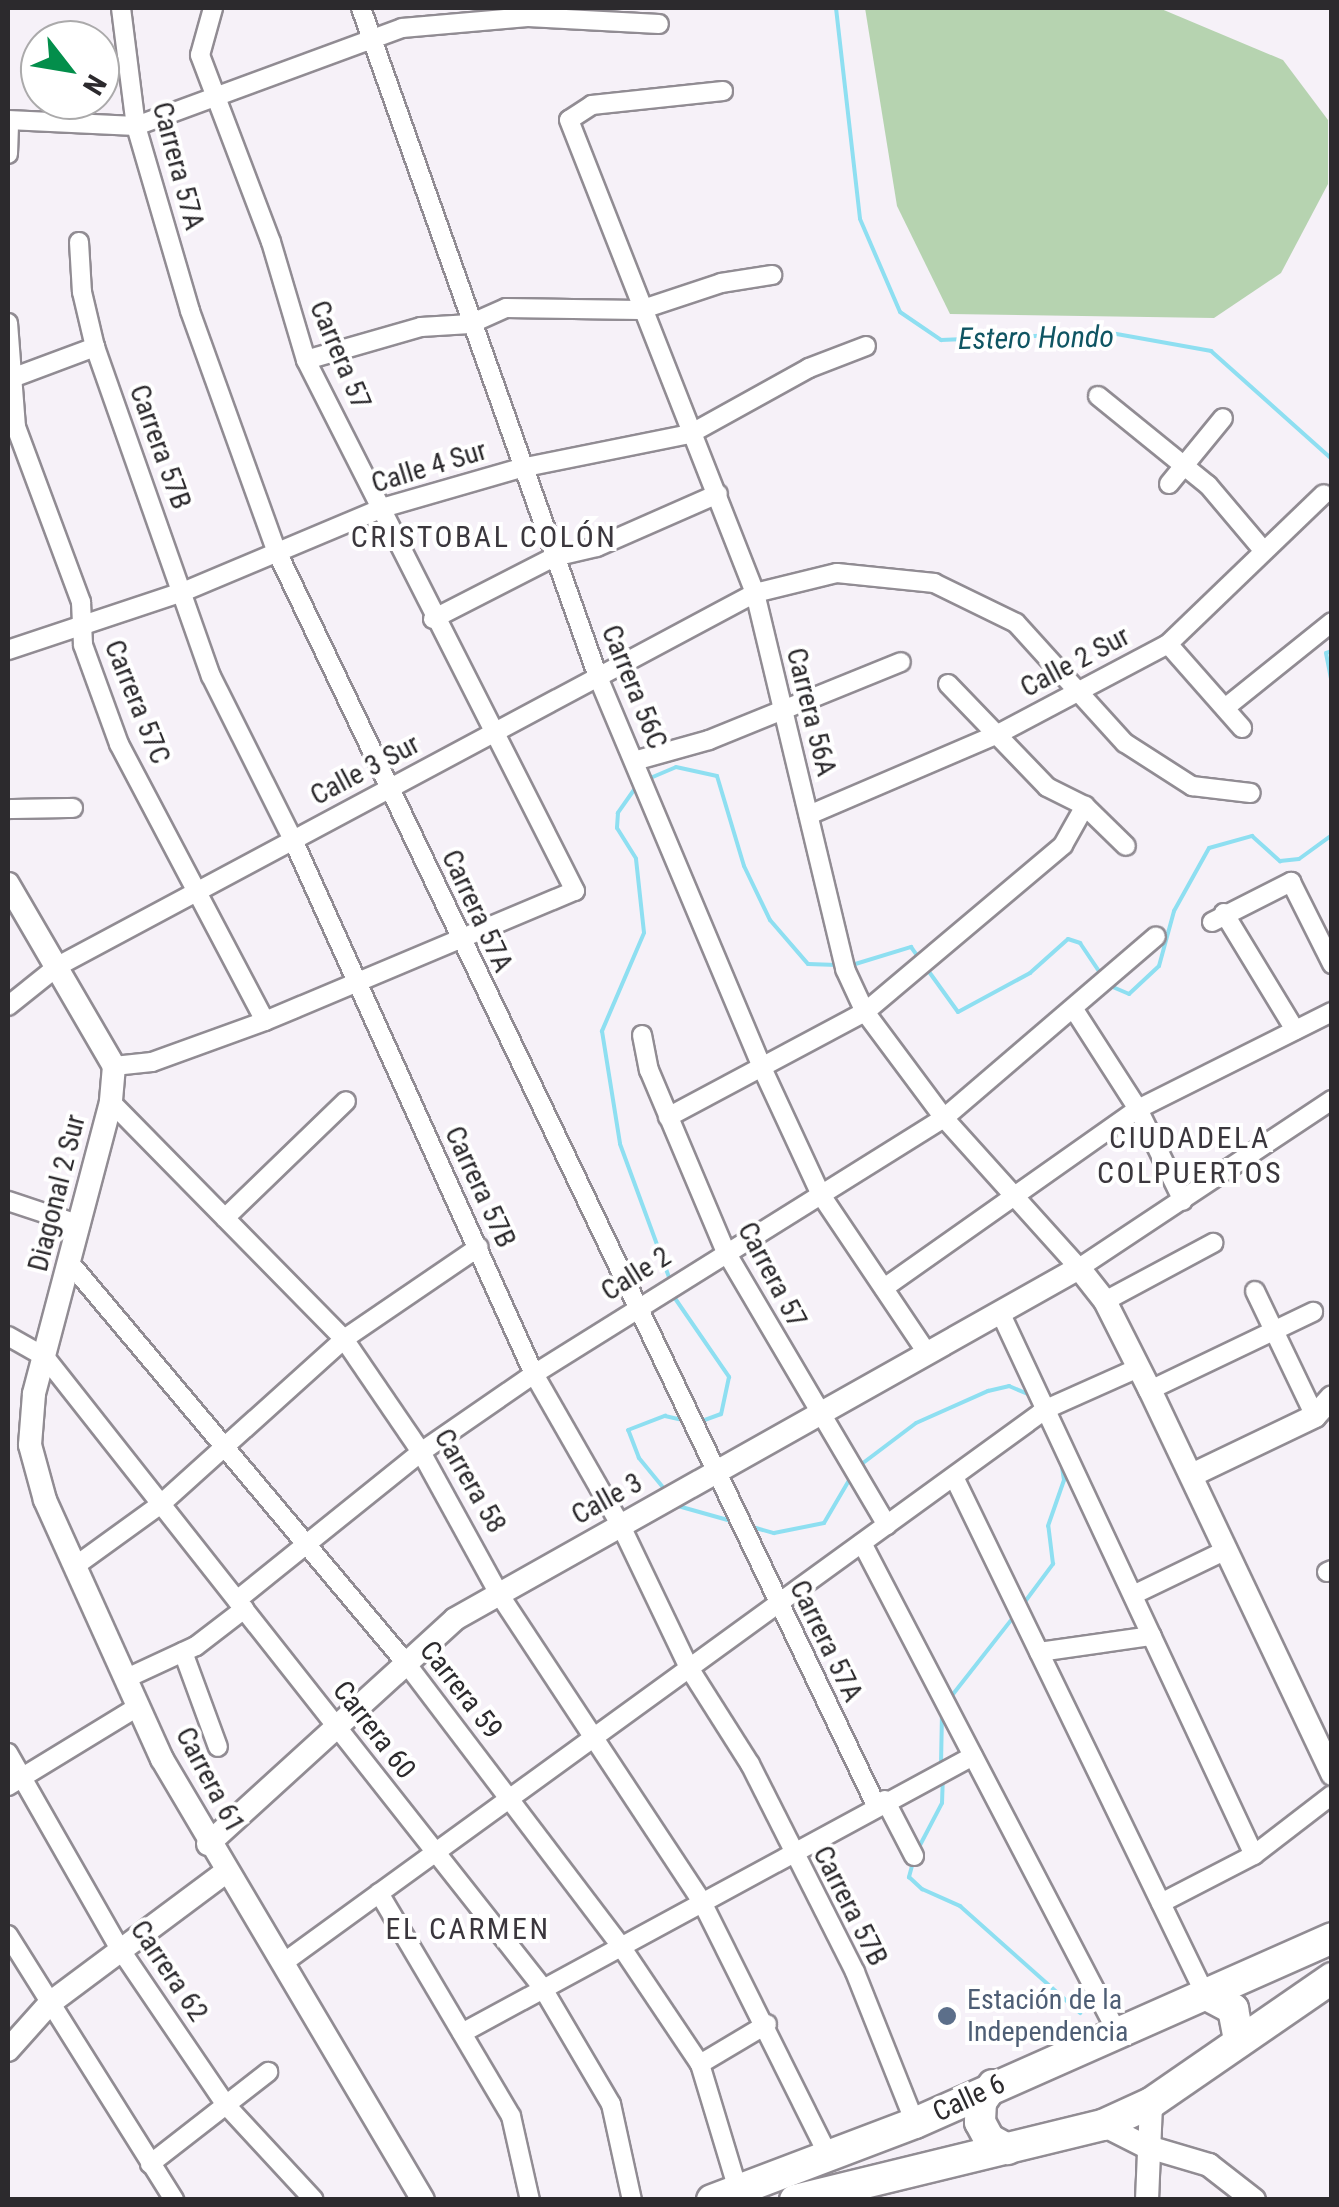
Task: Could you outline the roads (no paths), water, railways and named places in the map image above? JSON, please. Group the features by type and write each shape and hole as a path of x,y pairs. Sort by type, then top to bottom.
{"highway":[{"name":"Calle 6","path":"725,2196 915,2123 993,2085 1332,1938"},
{"name":"Calle 6","path":"795,2200 1103,2125 1151,2103 1332,1978"},
{"path":"1205,1994 1232,2010 1240,2041"},
{"path":"993,2085 981,2102 980,2122 990,2139 1007,2149"}],"main road":[{"path":"8,884 114,1066 111,1102"},
{"name":"Diagonal 2 Sur","path":"45,1357 111,1102"},
{"path":"1079,1268 1105,1300 1332,1774"},
{"name":"Calle 3","path":"208,1844 455,1619 1079,1268"},
{"name":"Carrera 61","path":"45,1357 30,1446 44,1500 78,1564 127,1678 208,1844 423,2200"},
{"path":"1192,1475 1315,1416 1332,1397"},
{"path":"8,2050 50,2003 226,1872"},
{"path":"1147,2200 1151,2176 1145,2146 1151,2103"},
{"path":"1103,2125 1145,2146 1209,2165 1254,2200"}],"street":[{"name":"Carrera 57A","path":"121,8 136,126 190,311 277,552 777,1604 880,1802 914,1856"},
{"name":"Carrera 57","path":"213,8 200,55 271,242 306,360 382,508 433,619 496,731 574,891 458,938"},
{"name":"Carrera 56C","path":"361,8 598,677 763,1070 821,1195 927,1353"},
{"path":"8,154 8,120 136,126 402,28 528,17 658,24"},
{"name":"Carrera 56A","path":"723,91 592,105 569,120 640,310 675,378 690,434 718,494 755,592 779,710 809,815 844,969 866,1012 944,1118 1079,1268"},
{"name":"Carrera 57B","path":"80,242 82,292 95,347 185,591 210,676 293,840 534,1374 621,1526 690,1668 750,1764 793,1856 855,1972 915,2123"},
{"path":"306,360 429,328 470,324 506,308 640,310 721,283 772,276"},
{"name":"Carrera 57C","path":"8,324 12,428 81,602 83,646 119,744 265,1022"},
{"name":"Calle 4 Sur","path":"8,650 82,622 185,591 382,508 521,468 690,434 809,368 866,346"},
{"path":"12,378 95,347"},
{"path":"1098,396 1185,467 1262,549"},
{"path":"1170,484 1224,418"},
{"path":"433,619 554,558 597,547 718,494"},
{"name":"Calle 2 Sur","path":"809,815 998,734 1168,644 1262,549 1324,494"},
{"name":"Calle 3 Sur","path":"8,1006 58,966 755,592 837,572 934,583 1016,623 1125,743 1192,786 1250,793"},
{"path":"1225,708 1332,622"},
{"path":"1168,644 1242,728"},
{"path":"634,760 710,740 901,662"},
{"path":"948,684 1047,787 1085,806 1126,846"},
{"path":"668,1117 866,1012 1063,845 1085,806"},
{"path":"8,809 73,808"},
{"path":"1295,1030 1218,918 1291,882 1332,964"},
{"name":"Calle 2","path":"127,1678 182,1652 240,1605 306,1541 421,1452 636,1304 944,1118 1075,1011 1094,989 1156,936"},
{"path":"114,1066 152,1062 265,1022 458,938"},
{"path":"1075,1011 1138,1109 1183,1201"},
{"path":"884,1288 1010,1194 1138,1109 1332,1012"},
{"name":"Carrera 57","path":"642,1035 668,1117 726,1252 818,1415 887,1525"},
{"path":"1079,1268 1332,1100"},
{"path":"225,1218 346,1101"},
{"name":"Carrera 58","path":"111,1102 344,1340 421,1452 499,1594 702,1902 767,2024 829,2157"},
{"path":"8,1201 80,1225"},
{"path":"1105,1300 1213,1243"},
{"path":"78,1564 161,1504 344,1340 479,1247"},
{"name":"Carrera 59","path":"70,1263 406,1663 620,1945 700,2064 725,2196"},
{"path":"1254,1291 1278,1330 1315,1416"},
{"path":"1000,1312 1254,1855"},
{"path":"1150,1390 1313,1312"},
{"name":"Carrera 60","path":"8,1336 45,1357 542,1987 611,2104 632,2200"},
{"path":"283,1963 1046,1409 1138,1368"},
{"path":"954,1476 1205,1994"},
{"path":"862,1543 1117,2032"},
{"path":"1133,1595 1224,1550"},
{"path":"1039,1652 1152,1636"},
{"path":"182,1652 218,1746"},
{"path":"14,1782 140,1706"},
{"name":"Carrera 62","path":"8,1752 14,1782 120,1949 226,2105 314,2200"},
{"path":"462,2033 620,1945 793,1856 880,1802 973,1756"},
{"path":"1161,1903 1254,1855 1332,1795"},
{"path":"380,1893 511,2116 530,2200"},
{"path":"8,1935 174,2200"},
{"path":"700,2064 767,2024"},
{"path":"150,2164 268,2072"}],"waterway":[{"name":"Estero Hondo","path":"836,8 860,219 900,312 941,340 1111,333 1211,351 1332,459"},
{"path":"1332,651 1326,653 1332,685"},
{"path":"648,779 676,767 717,776 744,866 770,920 808,964 837,965"},
{"path":"636,787 618,813 617,828 636,859 644,933 602,1031 620,1144 670,1280"},
{"path":"1108,985 1129,994 1159,966 1174,911 1209,848 1252,836 1280,861 1299,859 1332,835"},
{"path":"927,969 958,1012 1030,973 1068,939 1080,943 1100,973"},
{"path":"852,965 911,947 919,958"},
{"path":"672,1294 729,1377 721,1414 702,1421"},
{"path":"859,1466 916,1423 988,1391 1009,1386 1030,1395"},
{"path":"666,1491 639,1458 628,1430 665,1416 687,1421"},
{"path":"1024,1603 1053,1564 1048,1526 1064,1480 1061,1461"},
{"path":"749,1526 774,1533 824,1523 851,1477"},
{"path":"678,1506 735,1522"},
{"path":"950,1698 1015,1615"},
{"path":"941,1765 942,1715"},
{"path":"918,1849 942,1803 943,1780"},
{"path":"913,1862 909,1877 922,1889 960,1906 1080,2013"}],"place":[{"name":"Estación de la Independencia","path":"947,2016"}],"district":[{"name":"CRISTOBAL COLÓN","path":"484,537"},
{"name":"CIUDADELA COLPUERTOS","path":"1190,1155"},
{"name":"EL CARMEN","path":"468,1929"}]}
